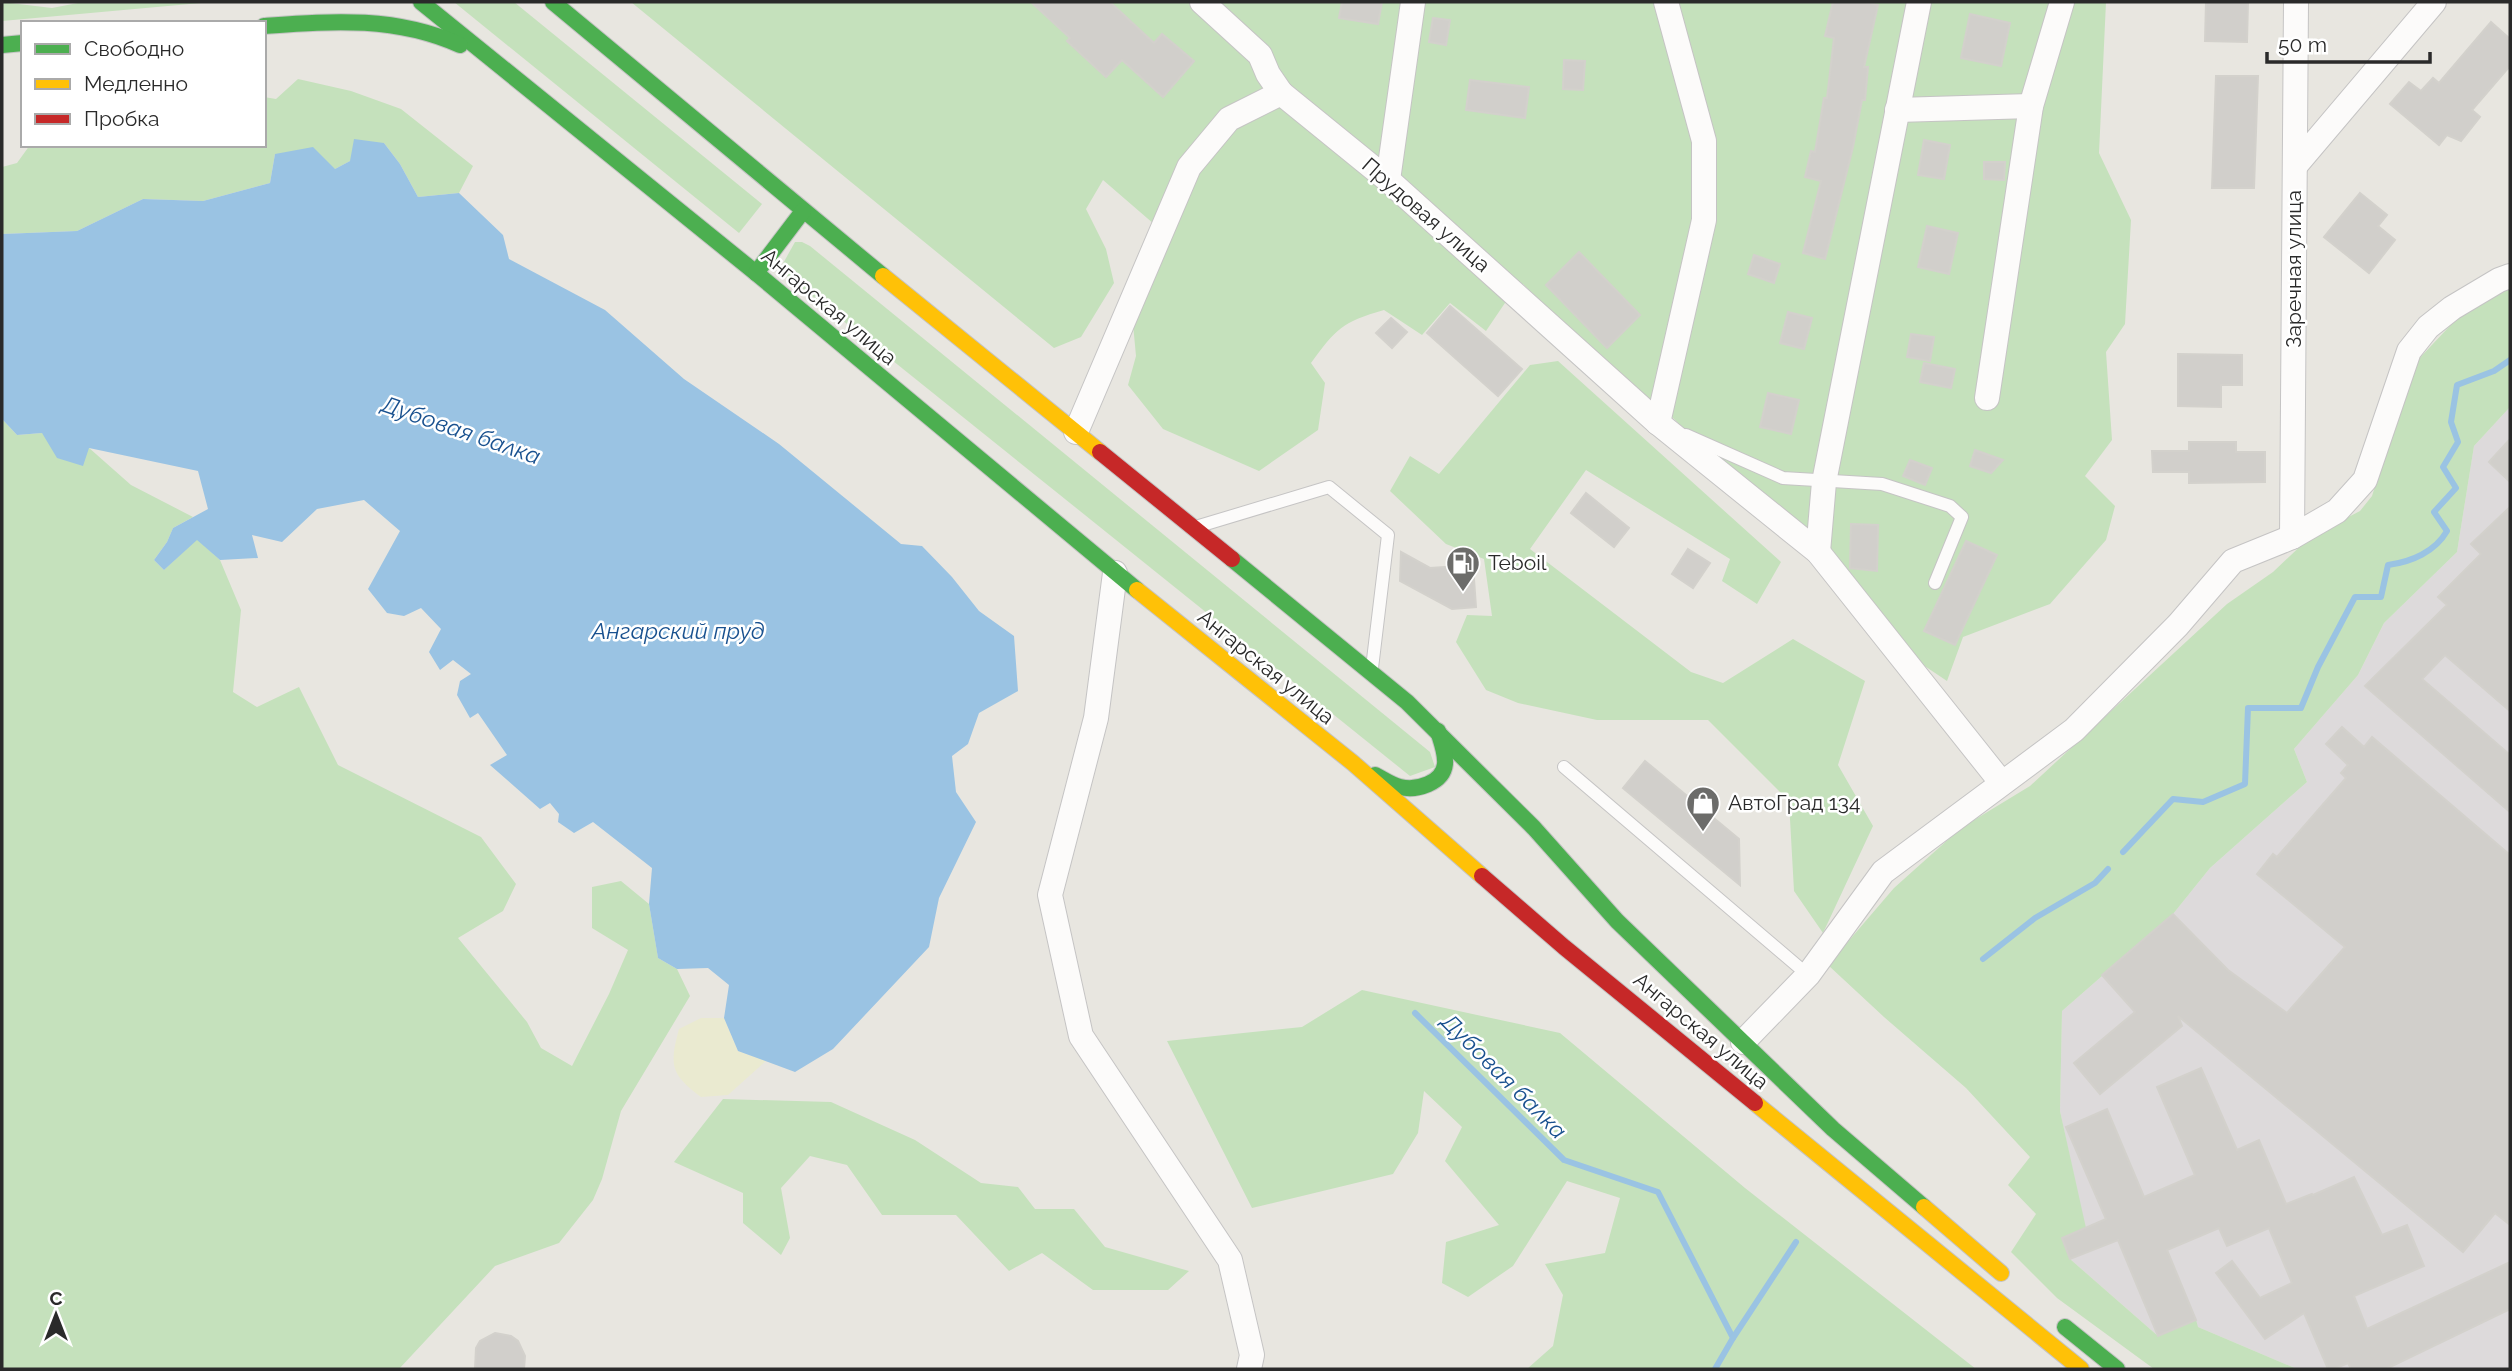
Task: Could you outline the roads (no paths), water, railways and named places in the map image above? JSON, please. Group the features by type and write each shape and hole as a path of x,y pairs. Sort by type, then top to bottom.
{"main road":[{"name":"Ангарская улица","path":"421,2 757,273 1115,573 1353,763 1564,947 2081,1369"},
{"name":"Ангарская улица","path":"553,2 803,211 1371,671 1438,731 1534,828 1617,921 1833,1129 2010,1281"},
{"path":"266,26 369,22 417,28 448,38 502,67"},
{"path":"2,45 21,43"},
{"path":"757,273 803,211"},
{"path":"1353,763 1400,787 1411,789 1430,783 1439,777 1444,768 1445,754 1438,731"},
{"path":"2051,1315 2117,1369"}],"street":[{"name":"Прудовая улица","path":"1202,2 1260,55 1268,74 1281,93 1388,180 1658,422 1818,552 2001,782"},
{"path":"1388,180 1413,2"},
{"path":"1658,422 1704,220 1704,141 1666,2"},
{"path":"1818,552 1824,482 1919,2"},
{"path":"1987,398 2031,106 2062,2"},
{"name":"Заречная улица","path":"2292,537 2296,2"},
{"path":"2295,166 2434,2"},
{"path":"1076,432 1189,167 1229,119 1281,93"},
{"path":"1897,110 2031,106"},
{"path":"1743,1042 1808,975 1884,872 2074,730 2178,625 2233,561 2292,537 2337,511 2365,480 2409,351 2428,327 2452,308 2499,279 2510,276"},
{"path":"1115,573 1096,718 1050,895 1081,1036 1230,1261 1252,1355 1249,1369"}],"lane":[{"path":"1658,422 1783,478 1882,484 1950,506 1962,517 1935,583"},
{"path":"1192,528 1329,486 1388,535 1371,671"},
{"path":"1563,767 1808,975"}],"water":[{"name":"Ангарский пруд","path":"354,139 384,143 400,164 418,197 459,193 503,235 509,259 605,310 684,379 779,444 901,544 922,546 952,577 979,611 1014,636 1018,691 979,713 968,744 952,756 956,792 976,822 939,898 929,947 833,1049 795,1072 738,1051 724,1018 729,985 708,968 677,969 658,958 649,904 652,868 593,822 574,833 558,822 559,814 550,803 540,809 490,765 507,755 478,713 470,718 457,695 460,681 471,674 453,660 440,670 429,652 441,629 421,608 404,616 387,613 368,589 400,531 364,500 317,509 282,542 252,535 258,558 220,560 197,540 164,570 154,560 173,528 208,509 198,471 89,448 83,466 57,458 42,433 17,435 2,419 2,234 77,231 143,199 203,201 270,183 275,154 313,147 335,169 350,161"}],"waterway":[{"path":"2123,852 2173,799 2203,802 2245,784 2248,708 2301,708 2318,667 2355,597 2381,597 2388,565 2422,555 2442,538 2447,531 2434,512 2456,488 2443,467 2458,442 2451,422 2457,385 2494,371 2510,360"},
{"path":"1983,959 2035,918 2095,883 2108,869"},
{"name":"Дубовая балка","path":"1415,1013 1564,1160 1658,1192 1733,1338 1715,1369"},
{"path":"1733,1338 1796,1242"}],"place":[{"name":"Teboil","path":"1463,593"},
{"name":"АвтоГрад 134","path":"1703,833"}]}
